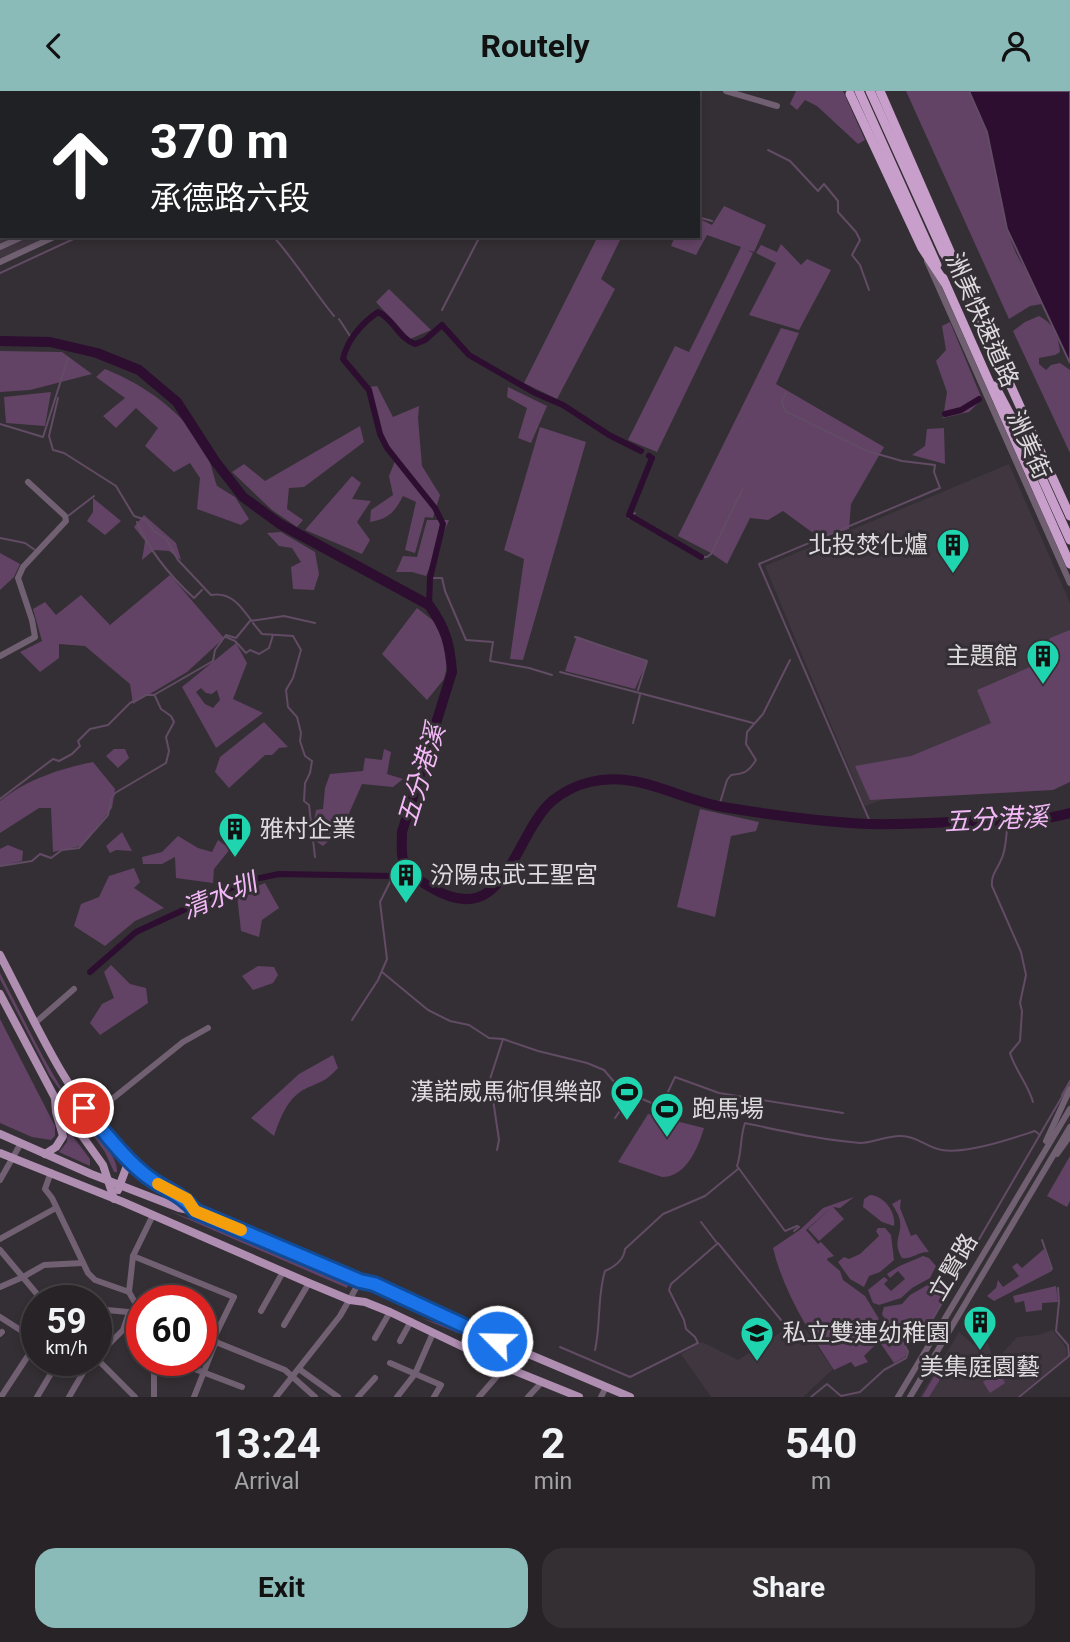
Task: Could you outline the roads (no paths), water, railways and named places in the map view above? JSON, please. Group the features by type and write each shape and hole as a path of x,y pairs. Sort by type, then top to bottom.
{"highway":[{"path":"848,91 922,248 944,283"},
{"name":"洲美快速道路","path":"857,91 1070,564"},
{"path":"870,91 943,252 962,279"},
{"name":"洲美快速道路","path":"880,91 1070,516"},
{"path":"979,361 1006,403 1070,540"},
{"path":"1006,377 1033,458"}],"main road":[{"path":"0,955 63,1075 91,1116 129,1160 152,1180 187,1199 195,1211"},
{"path":"0,994 55,1098 92,1147 109,1180 114,1199"},
{"path":"45,1154 61,1142 63,1136 55,1098"},
{"path":"0,1134 120,1185 179,1208 195,1211 360,1281 374,1284 453,1322 630,1397"},
{"path":"0,1153 51,1172 350,1300 365,1302 390,1312 505,1367 579,1397"},
{"path":"114,1199 129,1160"}],"street":[{"path":"726,91 776,106"},
{"name":"洲美街","path":"857,91 951,319 1070,583"},
{"path":"0,247 20,238"},
{"path":"0,262 43,238"},
{"path":"0,656 35,637 18,578 30,558 66,521 65,516 28,482"},
{"path":"35,1023 74,989"},
{"path":"91,1116 183,1042 208,1028"},
{"name":"立賢路","path":"1041,1157 1070,1089"},
{"name":"立賢路","path":"898,1397 1070,1109"},
{"name":"立賢路","path":"910,1397 1070,1127"},
{"name":"立賢路","path":"1048,1163 1070,1136"},
{"path":"0,1180 21,1143"},
{"path":"51,1172 44,1189 52,1198 82,1263 95,1280 126,1291"},
{"path":"0,1239 56,1208"},
{"path":"130,1285 132,1256 153,1215"},
{"path":"1005,1216 1014,1221"},
{"path":"0,1250 30,1285"},
{"path":"132,1256 204,1285"},
{"path":"0,1287 44,1265 82,1263"},
{"path":"261,1311 283,1272"},
{"path":"276,1397 350,1300 360,1281"},
{"path":"284,1325 309,1283"},
{"path":"217,1290 234,1297 217,1336"},
{"path":"375,1338 390,1312"},
{"path":"0,1317 21,1330"},
{"path":"400,1341 411,1321"},
{"path":"112,1341 123,1330 126,1322"},
{"path":"397,1397 415,1374 433,1333"},
{"path":"217,1342 292,1375 315,1397"},
{"path":"390,1363 442,1385 434,1397"},
{"path":"1,1397 21,1366"},
{"path":"479,1397 505,1367"},
{"path":"299,1369 338,1397"},
{"path":"112,1375 135,1397"},
{"path":"37,1397 49,1376"},
{"path":"69,1397 81,1376"},
{"path":"154,1376 154,1397"},
{"path":"194,1397 203,1376"},
{"path":"217,1376 242,1387"},
{"path":"358,1397 375,1378"},
{"path":"528,1397 542,1382"},
{"path":"601,1397 606,1387"},
{"path":"323,1397 329,1391"}],"waterway":[{"path":"768,150 790,161 818,191 824,184 838,201 838,212 860,240 852,255 860,265 869,290"},
{"path":"700,218 712,221"},
{"path":"0,273 76,238"},
{"path":"275,238 334,316"},
{"path":"442,310 479,238"},
{"path":"429,605 430,578 443,524 435,508 387,448 380,434 369,390 343,359 356,333 378,312 415,344 425,340 442,325 469,355 535,393 563,405 609,435 641,451"},
{"path":"339,319 352,339"},
{"name":"五分港溪","path":"0,341 50,342 97,353 139,370 177,402 215,461 243,497 280,524 429,605 446,637 452,672 402,832 402,843 403,859 408,871 430,887 455,898 476,898 491,889 505,875 538,817 552,801 580,785 607,779 657,787 723,807 852,823 1023,820 1070,813"},
{"path":"0,424 43,437 68,358"},
{"path":"786,393 782,402 785,411 867,451 902,461 935,465 934,472 940,488 759,564 871,824"},
{"path":"58,398 49,436 53,450 64,453 116,486 134,516 146,520 154,531 166,539 178,560 211,595 230,598 251,620"},
{"path":"945,414 961,410 979,399"},
{"path":"649,456 652,458 629,515 701,557"},
{"path":"701,557 711,554 743,488"},
{"path":"68,516 94,496"},
{"path":"629,518 635,513"},
{"path":"137,522 154,553 177,581 194,598 202,590"},
{"path":"0,538 25,543 35,550"},
{"path":"430,578 442,578 466,640 493,642 490,661 552,675"},
{"path":"0,799 53,759 59,761 72,754 80,746 78,741 90,729 108,725 130,703 146,695 154,695 213,661 215,650 226,635 236,638 250,621 284,616 315,623"},
{"path":"253,623 262,634 293,636 301,650 293,678 286,690 288,707 297,717 305,756 312,761 305,783 304,801 309,805 315,857"},
{"path":"226,637 235,641 246,653 250,650 259,654 269,648 273,635"},
{"path":"575,637 647,661 638,690"},
{"path":"719,806 731,775 746,771 756,760 746,744 747,732 763,714 790,660"},
{"path":"560,672 753,723"},
{"path":"633,723 640,695"},
{"path":"0,866 32,861 40,854 51,858 62,850 79,848 108,815 115,793 166,763 169,751 166,737 174,722 171,716 161,709 155,696"},
{"path":"1008,820 1004,851 993,875 992,886 1021,952 1026,975 1020,1003 1020,1041 1010,1053 1033,1102"},
{"name":"清水圳","path":"90,972 136,932 246,881 279,874 393,876 406,868"},
{"path":"352,1020 378,980 387,959 380,902 393,876"},
{"path":"382,972 428,1010 450,1021 469,1025 489,1038 503,1039 490,1079 499,1140 497,1150"},
{"path":"503,1039 604,1070 621,1090 654,1104 666,1096 675,1077 719,1093 843,1113"},
{"path":"1062,1095 1070,1081"},
{"path":"811,1397 827,1384 841,1396 860,1392 884,1370 906,1358 908,1352 905,1339 919,1329 928,1327 1070,1083"},
{"path":"615,1118 630,1096"},
{"path":"794,1231 799,1227 785,1231 737,1166 745,1123 860,1143 896,1136 907,1137 937,1149 952,1151 988,1145 1035,1131 1040,1135"},
{"path":"595,1350 605,1271 618,1263 625,1249 663,1214 705,1196 738,1169"},
{"path":"701,1222 717,1243"},
{"path":"1042,1240 1052,1269"},
{"path":"560,1347 630,1377 698,1343 686,1329 669,1290 671,1284 718,1243 781,1320"},
{"path":"1019,1397 1069,1356 1068,1345 1056,1331 1058,1288"}],"place":[{"name":"北投焚化爐","path":"953,575"},
{"name":"主題館","path":"1043,686"},
{"name":"雅村企業","path":"235,859"},
{"name":"汾陽忠武王聖宮","path":"406,905"},
{"name":"漢諾威馬術俱樂部","path":"627,1122"},
{"name":"跑馬場","path":"667,1139"},
{"name":"美集庭園藝","path":"980,1352"},
{"name":"私立雙連幼稚園","path":"757,1363"}]}
